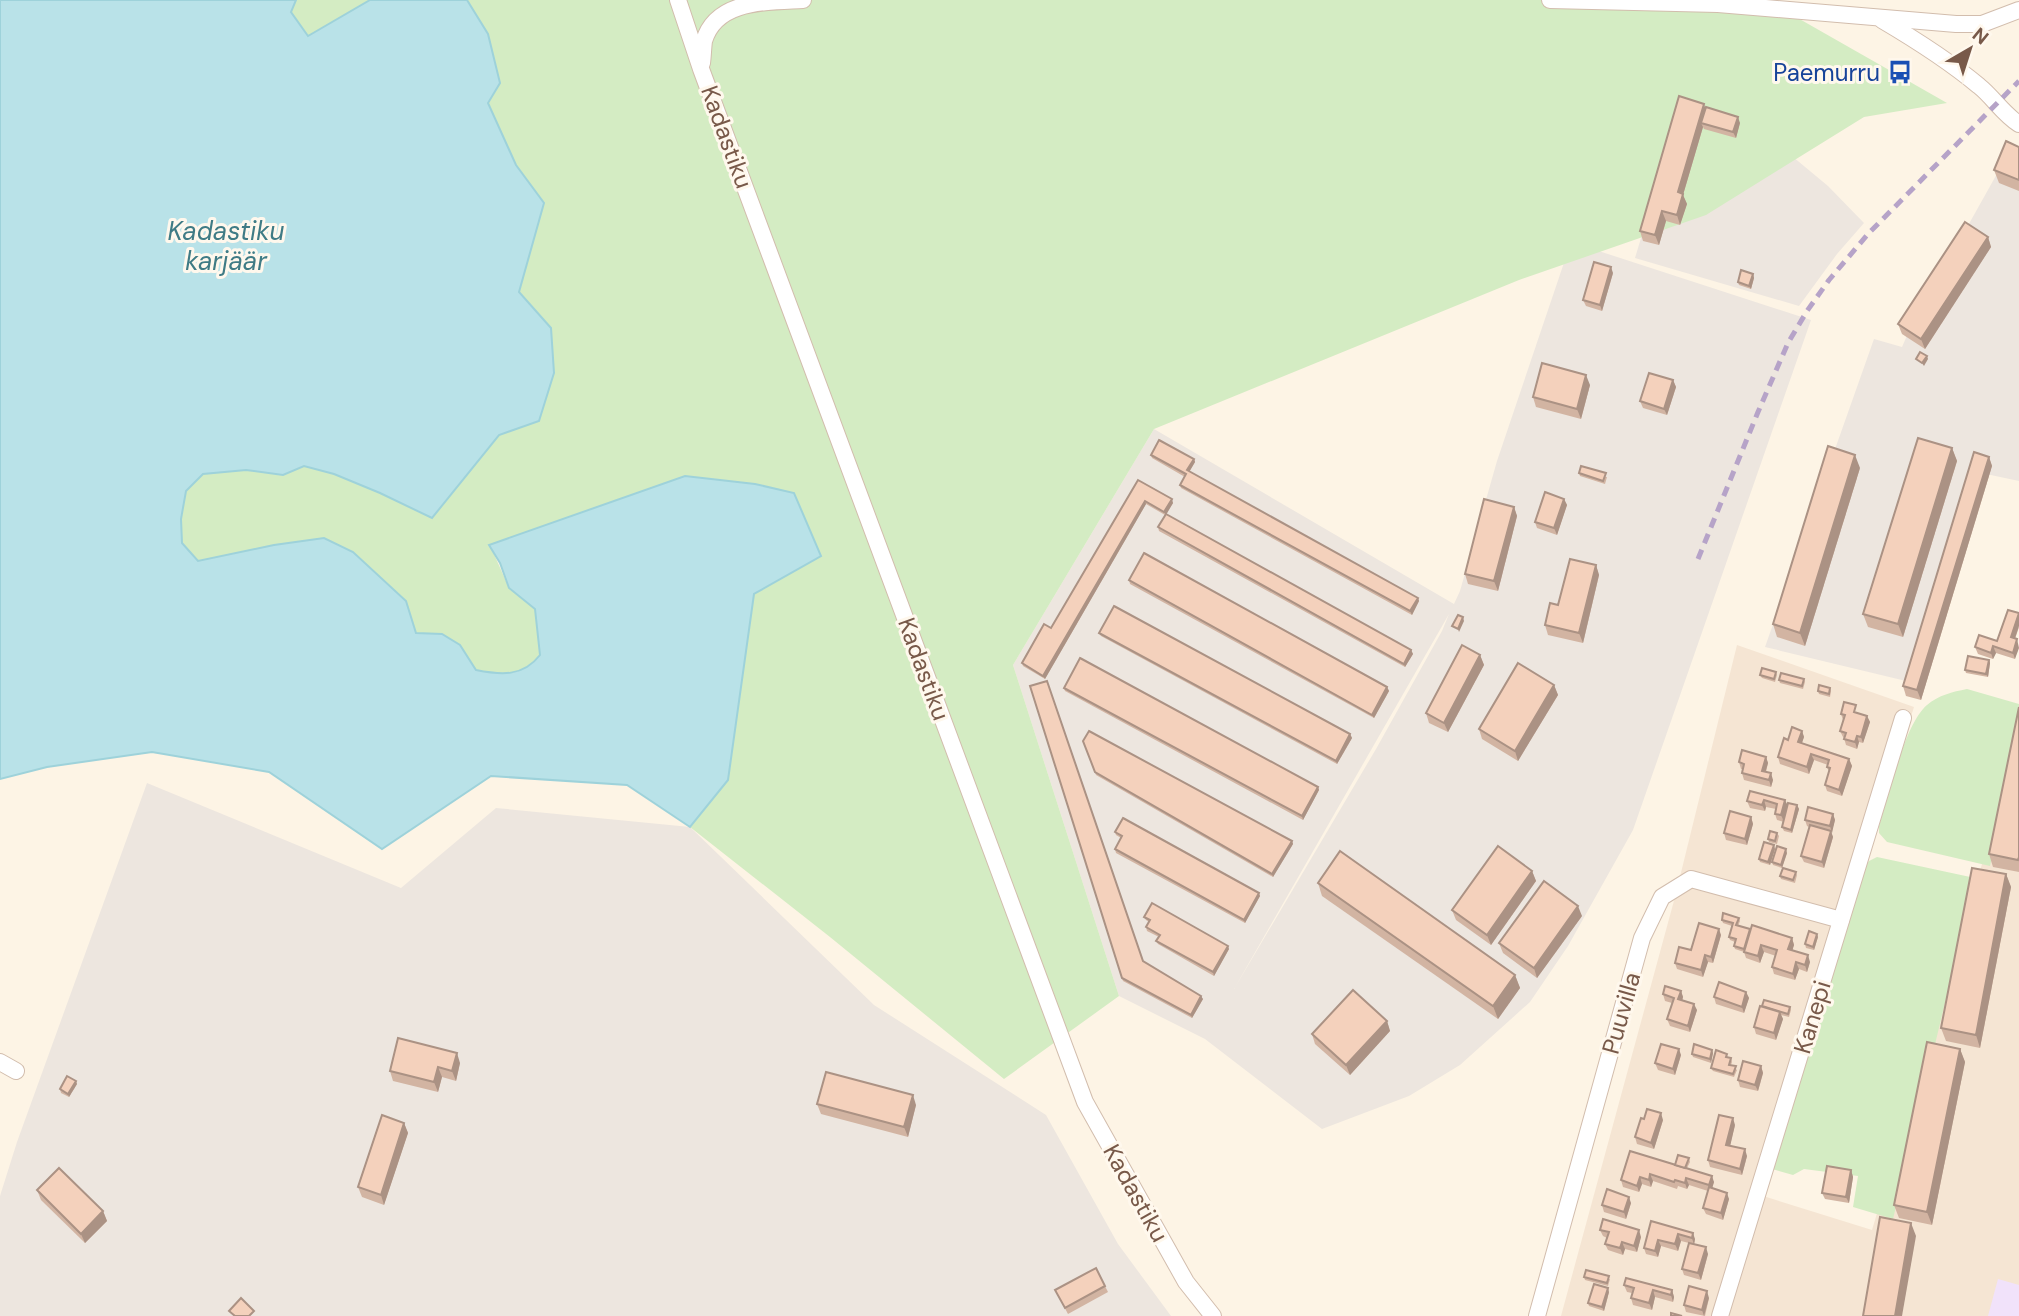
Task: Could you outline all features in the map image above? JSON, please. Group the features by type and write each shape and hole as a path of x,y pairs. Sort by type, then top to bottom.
{"street":[{"name":"Kadastiku","path":"678,0 701,69 1085,1102 1186,1282 1213,1316"},
{"path":"701,69 705,39 717,17 726,9 738,3 803,0"},
{"path":"1550,0 1718,2 1956,24 1982,24 2019,10"},
{"path":"1875,16 1921,42 1981,88 2019,124"},
{"name":"Kanepi","path":"1720,1316 1903,718"},
{"name":"Puuvilla","path":"1537,1316 1642,939 1662,897 1691,878 1841,920"},
{"path":"0,1062 16,1071"}],"shaded area":[{"path":"1682,102 1758,128 1828,186 1864,223 1837,254 1799,306 1635,258"},
{"path":"2012,147 2019,149 2019,481 1972,471 1906,681 1765,647 1874,339 1902,347"},
{"path":"1571,242 1811,320 1633,830 1568,946 1530,1002 1460,1065 1409,1096 1322,1129 1205,1039 1119,996 1013,665 1154,429 1454,604 1497,461","holes":["1449,614 1376,749 1234,989"]},
{"path":"1737,645 1914,707 1760,1195 1872,1230 2019,741 2019,1316 1561,1316 1675,897"},
{"path":"147,783 401,888 496,808 690,827 874,1005 1046,1115 1118,1244 1171,1316 0,1316 0,1196"},
{"path":"1998,1279 2019,1285 2019,1316 1988,1316"}],"green space":[{"path":"296,0 370,0 308,36 291,12"},
{"path":"467,0 1766,0 1947,103 1864,117 1706,215 1519,280 1154,429 1013,665 1119,996 1004,1079 690,827 728,780 754,594 821,556 794,493 755,484 685,476 490,545 509,588 535,609 540,655 526,667 511,673 476,671 460,645 416,633 406,601 324,538 197,561 182,542 181,519 186,491 203,474 246,470 283,475 304,466 334,474 432,518 499,435 539,421 551,328 519,292 543,203 516,165 488,103 488,34"},
{"path":"1967,689 2019,704 2019,731 1990,866 1887,842 1879,833 1898,761 1911,728 1927,705 1951,693"},
{"path":"1877,857 1975,878 1893,1219 1853,1207 1858,1176 1804,1169 1793,1175 1772,1169 1866,865"}],"water":[{"name":"Kadastiku karjäär","path":"0,0 296,0 291,12 308,36 370,0 467,0 488,34 500,83 488,103 516,165 544,203 519,292 551,328 554,373 539,421 499,435 432,518 334,474 304,466 283,475 246,470 203,474 186,491 181,519 182,543 198,561 324,538 353,552 406,601 416,633 442,634 460,645 476,670 511,673 526,667 540,655 535,609 509,588 500,563 489,545 685,476 755,484 794,493 821,556 754,594 728,780 690,827 627,785 491,776 382,849 269,772 152,752 47,767 0,779"}],"building":[{"path":"1679,96 1704,104 1678,192 1683,194 1677,215 1662,211 1655,235 1640,231"},
{"path":"1706,107 1738,117 1733,132 1701,123"},
{"path":"2006,141 2019,147 2019,180 1994,170"},
{"path":"1965,222 1988,237 1921,339 1898,324"},
{"path":"1594,262 1611,267 1600,305 1583,300"},
{"path":"1741,270 1753,274 1749,286 1738,282"},
{"path":"1920,352 1927,356 1922,363 1916,359"},
{"path":"1542,363 1586,375 1577,409 1533,397"},
{"path":"1649,373 1673,380 1664,409 1640,401"},
{"path":"1918,438 1952,448 1898,624 1863,614"},
{"path":"1159,440 1194,459 1187,470 1418,598 1410,611 1180,485 1186,474 1151,455"},
{"path":"1828,446 1855,455 1800,633 1773,624"},
{"path":"1974,452 1989,457 1917,690 1903,686"},
{"path":"1581,466 1606,473 1603,481 1579,473"},
{"path":"1138,480 1172,499 1164,512 1145,501 1043,676 1022,663 1044,624 1051,628"},
{"path":"1545,492 1564,499 1554,528 1535,522"},
{"path":"1484,499 1514,507 1494,581 1465,574"},
{"path":"1166,514 1411,650 1404,664 1158,527"},
{"path":"1144,553 1387,687 1372,715 1129,580"},
{"path":"1570,559 1596,565 1579,633 1545,625 1550,603 1558,605"},
{"path":"1114,606 1350,734 1336,761 1099,633"},
{"path":"2008,610 2019,613 2011,637 2017,639 2013,653 1993,646 1991,653 1975,647 1979,635 1997,641"},
{"path":"1458,615 1463,617 1458,629 1452,626"},
{"path":"1462,645 1480,655 1444,723 1426,713"},
{"path":"1968,656 1989,660 1986,674 1965,670"},
{"path":"1080,658 1318,787 1302,816 1064,688"},
{"path":"1518,663 1554,685 1515,751 1479,729"},
{"path":"1762,668 1776,672 1774,679 1760,675"},
{"path":"1781,673 1804,679 1802,686 1779,680"},
{"path":"1047,681 1143,961 1201,996 1191,1015 1122,978 1030,686"},
{"path":"1819,685 1830,688 1829,694 1818,691"},
{"path":"1844,702 1856,705 1854,712 1867,716 1861,737 1857,736 1855,742 1844,739 1846,733 1840,731 1845,715 1841,714"},
{"path":"2019,707 2019,857 2018,860 1989,854"},
{"path":"1792,727 1802,731 1798,742 1849,759 1839,790 1825,785 1830,768 1827,767 1829,760 1811,754 1807,767 1778,757 1784,738 1788,740"},
{"path":"1089,731 1292,841 1272,874 1095,772 1083,741"},
{"path":"1742,750 1766,757 1762,771 1771,773 1769,780 1742,773 1744,764 1739,762"},
{"path":"1750,791 1785,800 1781,815 1775,814 1777,804 1764,800 1762,805 1747,801"},
{"path":"1788,803 1797,805 1791,830 1782,827"},
{"path":"1808,807 1833,814 1830,826 1805,820"},
{"path":"1730,811 1751,817 1745,839 1724,833"},
{"path":"1123,818 1259,893 1244,920 1115,849 1122,836 1115,832"},
{"path":"1810,825 1831,831 1822,862 1801,856"},
{"path":"1770,831 1777,833 1775,841 1768,839"},
{"path":"1764,842 1774,845 1768,862 1759,859"},
{"path":"1498,846 1532,871 1487,935 1452,910"},
{"path":"1777,846 1786,849 1781,865 1772,862"},
{"path":"1340,851 1515,975 1493,1006 1318,883"},
{"path":"1783,868 1796,872 1793,880 1780,876"},
{"path":"1972,868 2006,874 1976,1035 1941,1028"},
{"path":"1544,881 1578,906 1534,968 1499,943"},
{"path":"1152,903 1228,946 1213,972 1156,941 1160,935 1146,927 1150,920 1144,917"},
{"path":"1723,913 1739,918 1736,925 1750,929 1744,949 1734,946 1736,939 1729,937 1733,923 1722,920"},
{"path":"1699,923 1719,929 1711,957 1705,955 1701,970 1675,963 1679,947 1691,950"},
{"path":"1752,925 1792,938 1788,949 1808,955 1805,965 1796,962 1793,974 1772,967 1777,950 1761,945 1758,956 1744,952"},
{"path":"1809,931 1817,934 1813,947 1805,944"},
{"path":"1719,982 1746,992 1742,1007 1714,997"},
{"path":"1665,986 1681,991 1678,999 1694,1004 1688,1026 1667,1019 1674,998 1663,994"},
{"path":"1353,990 1387,1021 1346,1065 1312,1034"},
{"path":"1764,1000 1790,1007 1788,1014 1762,1006"},
{"path":"1760,1006 1780,1012 1774,1033 1754,1027"},
{"path":"398,1038 457,1053 452,1071 438,1067 434,1082 390,1071"},
{"path":"1927,1042 1960,1049 1927,1212 1894,1205"},
{"path":"1661,1044 1679,1049 1673,1069 1655,1063"},
{"path":"1694,1044 1712,1050 1710,1059 1692,1054"},
{"path":"1716,1050 1731,1058 1729,1065 1736,1066 1733,1074 1711,1068"},
{"path":"1743,1061 1761,1066 1755,1085 1738,1080"},
{"path":"826,1072 913,1095 904,1127 817,1104"},
{"path":"67,1076 76,1081 68,1094 60,1089"},
{"path":"1647,1109 1661,1113 1651,1143 1635,1137"},
{"path":"382,1115 404,1123 381,1195 358,1187"},
{"path":"1719,1115 1733,1118 1726,1145 1745,1149 1740,1169 1708,1160"},
{"path":"1630,1151 1712,1176 1709,1185 1686,1178 1685,1183 1674,1182 1650,1174 1649,1180 1640,1177 1637,1186 1621,1180"},
{"path":"1678,1155 1689,1158 1685,1168 1675,1165"},
{"path":"1827,1166 1851,1170 1846,1197 1822,1193"},
{"path":"59,1168 103,1211 81,1234 37,1190"},
{"path":"1709,1187 1727,1193 1721,1213 1703,1208"},
{"path":"1607,1189 1629,1197 1624,1212 1602,1205"},
{"path":"1880,1217 1911,1223 1895,1316 1863,1316"},
{"path":"1603,1219 1639,1230 1634,1246 1622,1242 1620,1248 1605,1244 1609,1232 1600,1230"},
{"path":"1651,1221 1693,1233 1692,1238 1678,1234 1675,1244 1658,1240 1655,1251 1644,1248"},
{"path":"1689,1243 1706,1247 1698,1273 1682,1269"},
{"path":"1096,1268 1105,1286 1065,1308 1055,1290"},
{"path":"1586,1270 1609,1276 1607,1283 1584,1277"},
{"path":"1626,1278 1672,1290 1671,1295 1653,1290 1649,1303 1631,1298 1634,1288 1624,1285"},
{"path":"1594,1284 1608,1288 1602,1307 1588,1303"},
{"path":"1689,1286 1707,1291 1702,1310 1684,1305"},
{"path":"241,1298 254,1311 249,1316 235,1316 229,1311"}],"railway":[{"path":"1698,559 1788,343 1807,311 1868,234 2019,81"}],"place":[{"name":"Paemurru","path":"1900,72"}]}
